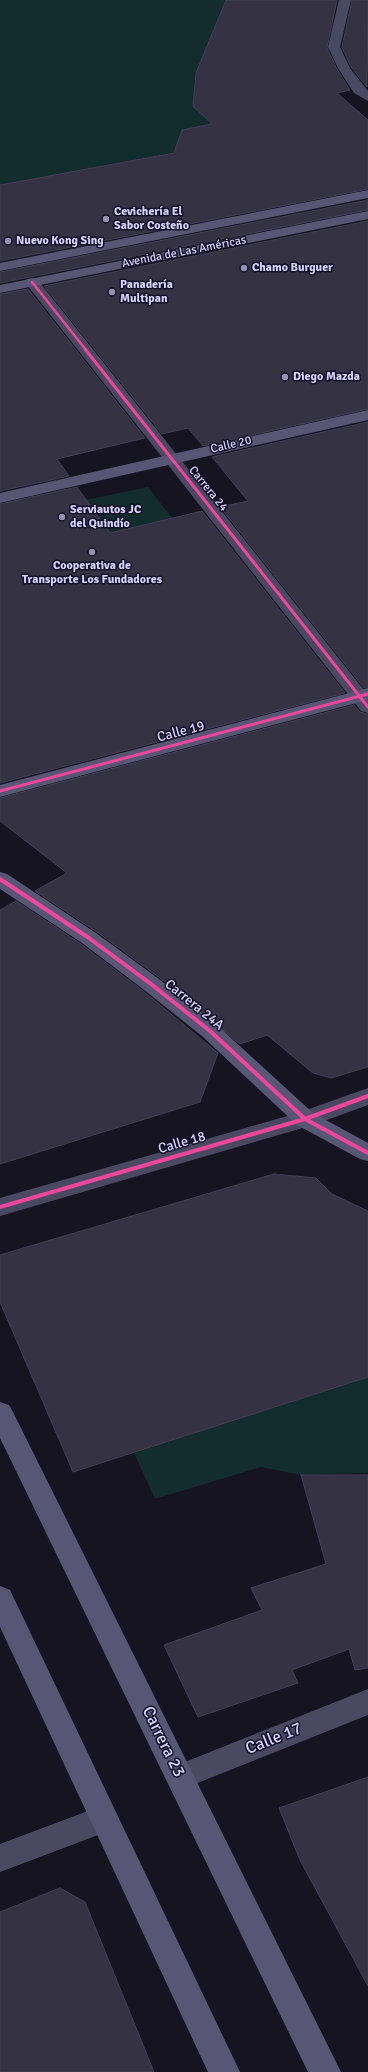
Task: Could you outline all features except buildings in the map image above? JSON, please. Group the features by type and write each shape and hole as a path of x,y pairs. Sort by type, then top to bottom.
{"main road":[{"name":"Avenida de Las Américas","path":"0,267 368,194"},
{"name":"Avenida de Las Américas","path":"0,289 368,215"},
{"name":"Calle 20","path":"0,498 368,415"},
{"name":"Calle 19","path":"0,791 365,699"},
{"name":"Carrera 24A","path":"0,879 89,938 151,984 210,1031 305,1119 368,1153"},
{"name":"Carrera 23","path":"0,1412 325,2072"},
{"path":"0,1598 224,2072"}],"street":[{"path":"345,0 334,47 344,68 359,90 368,97"},
{"name":"Carrera 24","path":"32,282 171,459 365,699"},
{"name":"Calle 18","path":"0,1207 305,1119 368,1096"},
{"name":"Calle 17","path":"180,1777 368,1702"},
{"path":"0,1858 104,1819"}],"green space":[{"path":"0,0 226,0 193,106 231,142 0,185"},
{"path":"148,487 172,518 110,533 86,500"},
{"path":"368,1377 368,1473 301,1475 261,1467 155,1499 134,1453"}],"cycle path":[{"path":"32,282 368,707"},
{"path":"0,791 368,694"},
{"path":"0,879 89,938 151,984 210,1031 305,1119 368,1153"},
{"path":"0,1207 305,1119 368,1096"}],"place":[{"name":"Cevichería El Sabor Costeño","path":"106,219"},
{"name":"Nuevo Kong Sing","path":"8,241"},
{"name":"Chamo Burguer","path":"244,268"},
{"name":"Panadería Multipan","path":"112,292"},
{"name":"Diego Mazda","path":"285,377"},
{"name":"Serviautos JC del Quindío","path":"62,517"},
{"name":"Cooperativa de Transporte Los Fundadores","path":"92,552"}]}
